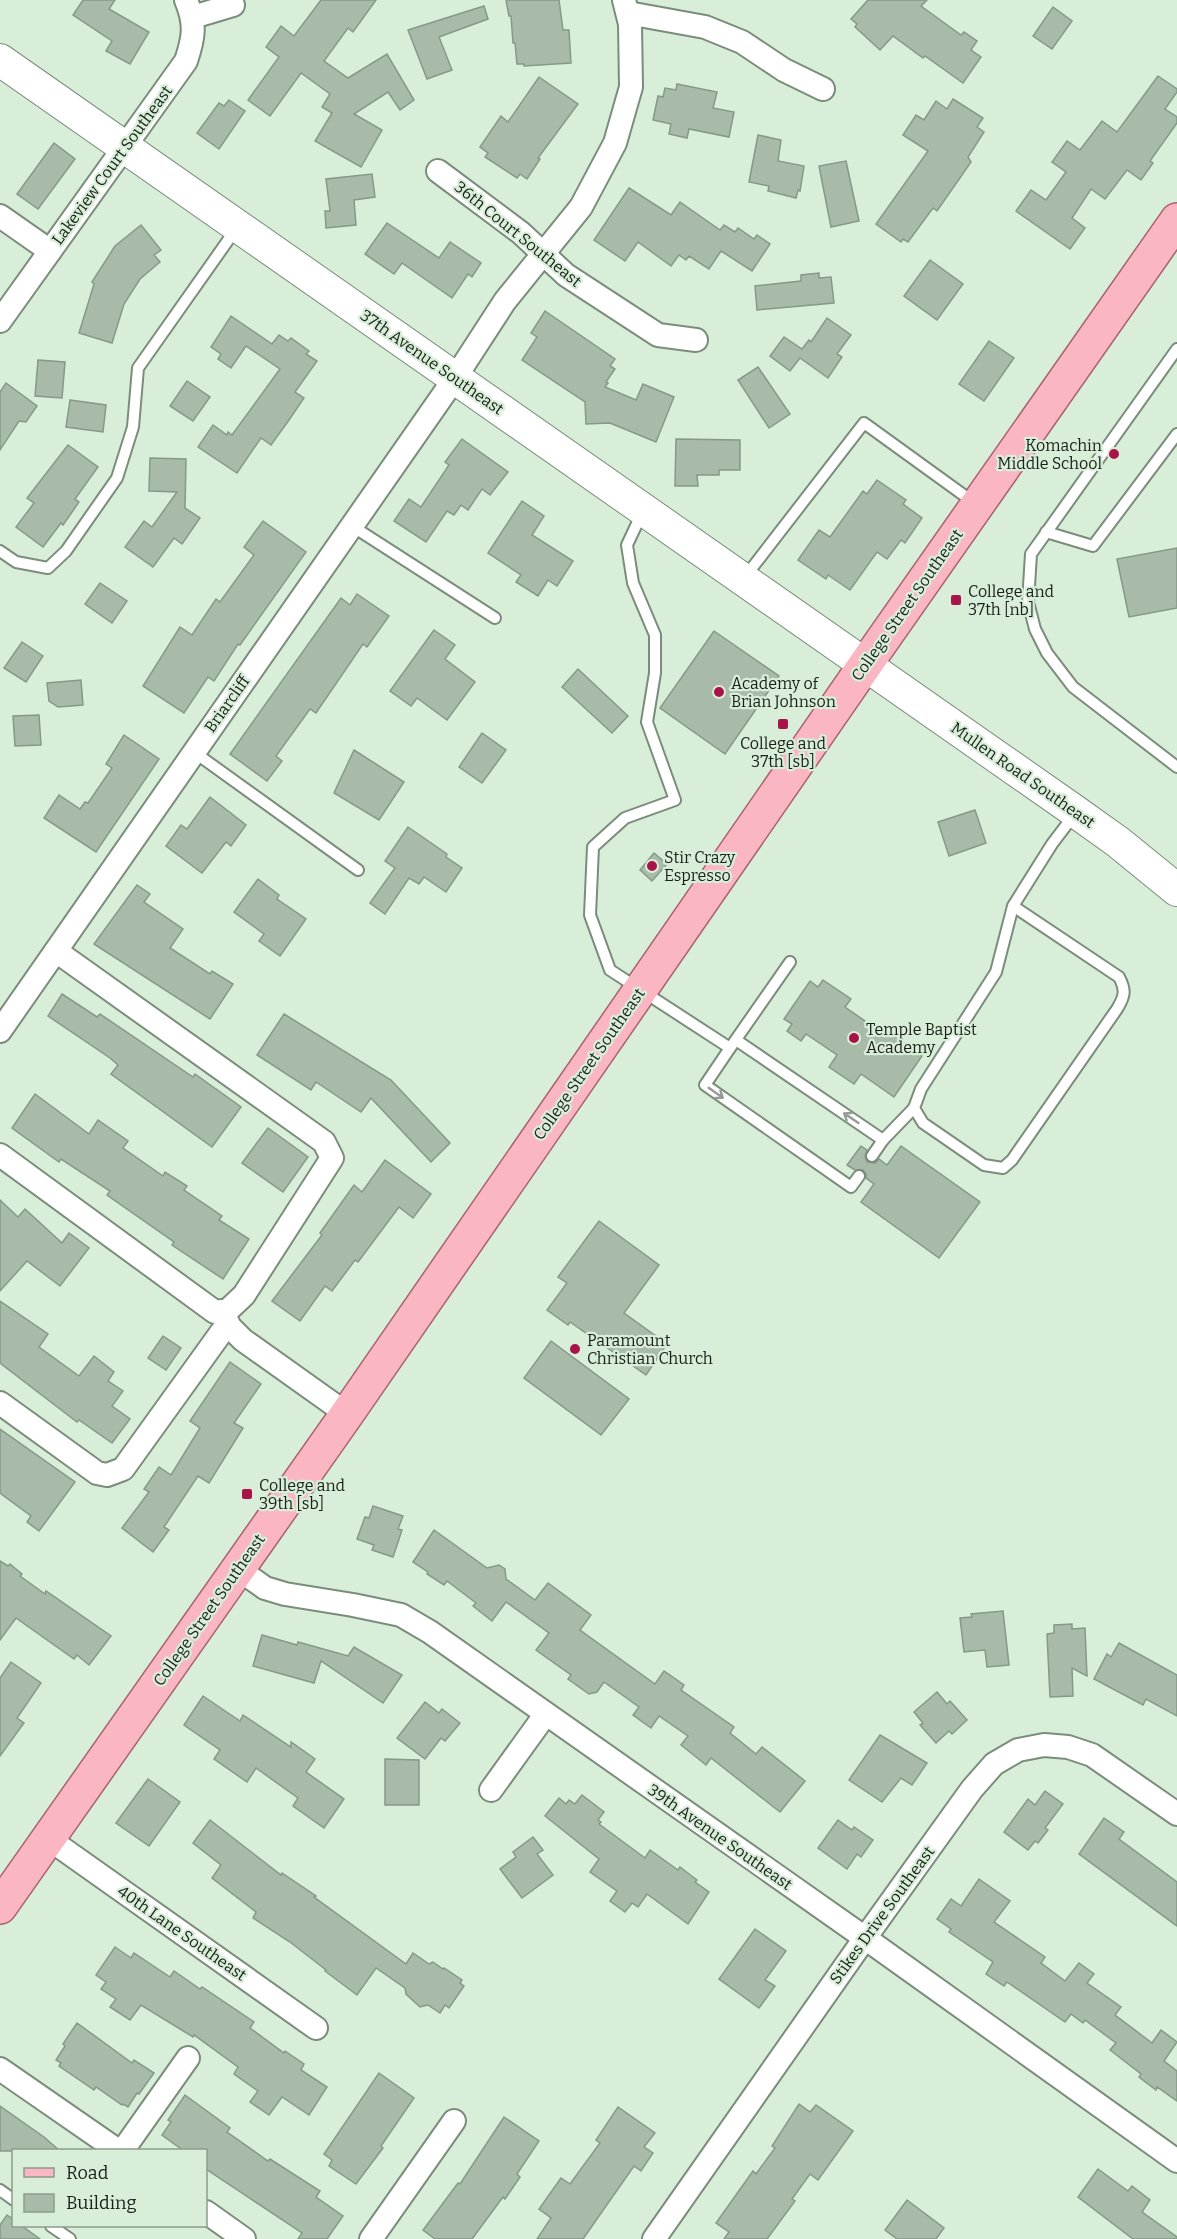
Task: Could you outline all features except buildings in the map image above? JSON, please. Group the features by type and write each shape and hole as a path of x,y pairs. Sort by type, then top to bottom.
{"main road":[{"name":"College Street Southeast","path":"4,1897 49,1839 347,1414 865,665 1177,220"}],"street":[{"path":"190,8 233,5"},
{"path":"626,6 705,27 742,42 784,70 823,89"},
{"name":"Briarcliff","path":"0,1031 455,378 505,301 581,207 615,143 631,87 630,24 626,6"},
{"name":"Lakeview Court Southeast","path":"0,321 186,61 193,39 190,8"},
{"name":"37th Avenue Southeast","path":"0,60 865,665"},
{"name":"36th Court Southeast","path":"438,171 521,233 566,275 658,335 696,340"},
{"path":"0,216 51,251"},
{"name":"Mullen Road Southeast","path":"865,665 1118,842 1177,890"},
{"path":"0,1403 97,1473 107,1475 123,1469 226,1312 244,1295 332,1158 324,1142 56,951"},
{"path":"0,1155 224,1317 243,1340 347,1414"},
{"name":"39th Avenue Southeast","path":"238,1569 265,1588 402,1615 430,1632 1177,2161"},
{"path":"491,1790 545,1715"},
{"name":"Stikes Drive Southeast","path":"654,2239 865,1938 972,1789 994,1764 1018,1750 1044,1745 1068,1747 1092,1755 1177,1814"},
{"name":"40th Lane Southeast","path":"49,1839 316,2028"},
{"path":"124,2149 188,2058"},
{"path":"0,2069 114,2149"},
{"path":"371,2239 454,2121"},
{"path":"207,2213 244,2239"}],"lane":[{"path":"0,551 16,562 48,568 66,551 117,478 133,428 138,368 238,226"},
{"path":"1177,350 1031,554 1028,602 1035,629 1047,653 1073,687 1177,767"},
{"path":"743,580 864,423 977,504"},
{"path":"1046,532 1093,546 1177,434"},
{"path":"644,510 627,545 633,583 655,635 655,674 647,722 675,800 625,818 593,847 590,915 610,970 733,1044 883,1140"},
{"path":"352,526 495,618"},
{"path":"194,752 358,870"},
{"path":"872,1156 883,1140 914,1108 921,1089 996,972 1013,906 1052,844 1076,812"},
{"path":"914,1108 923,1122 984,1165 1003,1168 1012,1160 1123,998 1125,987 1119,976 1013,906"},
{"path":"790,962 705,1085 851,1187 859,1176"},
{"path":"52,2227 70,2239"}],"place":[{"name":"Komachin Middle School","path":"1114,454"},
{"name":"College and 37th [nb]","path":"956,600"},
{"name":"Academy of Brian Johnson","path":"719,692"},
{"name":"College and 37th [sb]","path":"783,724"},
{"name":"Stir Crazy Espresso","path":"652,866"},
{"name":"Temple Baptist Academy","path":"854,1038"},
{"name":"Paramount Christian Church","path":"575,1349"},
{"name":"College and 39th [sb]","path":"247,1494"}]}
